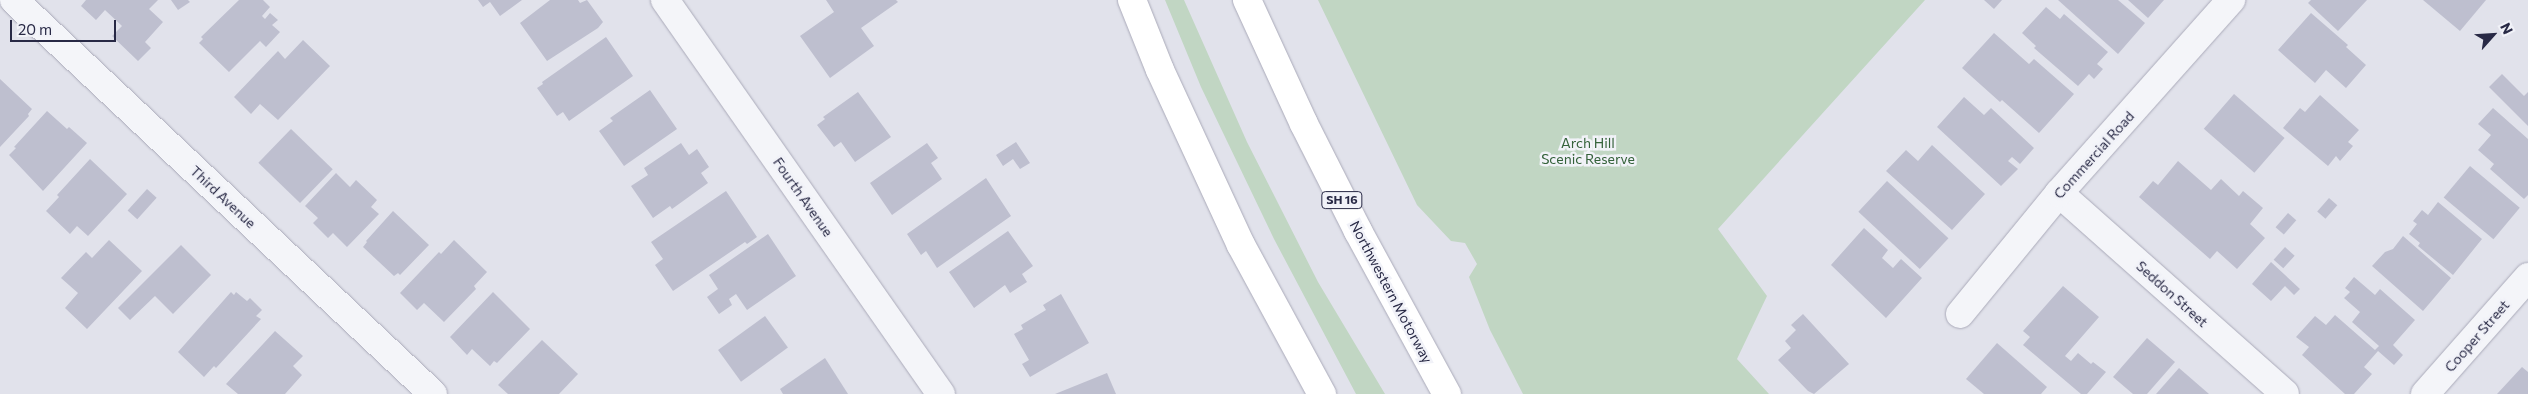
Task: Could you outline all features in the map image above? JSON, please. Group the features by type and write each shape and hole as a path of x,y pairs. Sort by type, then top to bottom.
{"highway":[{"path":"1132,0 1160,70 1241,245 1322,394"},
{"name":"Northwestern Motorway","path":"1247,0 1304,124 1353,222 1447,394"}],"street":[{"name":"Third Avenue","path":"14,0 433,394"},
{"name":"Fourth Avenue","path":"665,0 941,394"},
{"name":"Commercial Road","path":"1960,314 2059,194 2231,0"},
{"name":"Seddon Street","path":"2059,194 2285,394"},
{"name":"Cooper Street","path":"2425,394 2528,277"}],"green space":[{"path":"1165,0 1184,0 1247,142 1318,282 1385,394 1356,394 1274,239 1201,87"},
{"name":"Arch Hill Scenic Reserve","path":"1318,0 1925,0 1718,229 1767,296 1737,359 1769,394 1523,394 1490,330 1469,277 1477,264 1465,243 1451,241 1417,205"}],"building":[{"path":"86,0 158,0 149,9 163,22 145,42 151,48 138,61 112,36 122,26 105,10 96,20 81,6"},
{"path":"171,0 188,0 190,2 178,10"},
{"path":"239,0 263,0 270,7 262,16 265,19 270,13 278,20 272,25 280,32 266,47 260,41 229,72 199,43 203,39 201,37"},
{"path":"478,0 522,0 500,16 490,2 483,7"},
{"path":"550,0 578,0 580,3 587,0 603,22 598,28 547,61 520,23"},
{"path":"826,0 896,0 898,2 861,28 874,46 830,78 800,36 834,12"},
{"path":"1984,0 2002,0 1994,9"},
{"path":"2058,0 2118,0 2145,23 2118,54"},
{"path":"2128,0 2164,0 2148,18"},
{"path":"2311,0 2367,0 2338,31 2308,3"},
{"path":"2423,0 2486,0 2460,31"},
{"path":"2046,7 2060,19 2064,14 2108,52 2097,64 2103,69 2094,79 2089,74 2078,86 2034,48 2036,46 2022,33"},
{"path":"2311,13 2348,45 2346,47 2366,65 2346,88 2326,70 2315,83 2278,50"},
{"path":"1994,33 2029,64 2034,59 2074,94 2039,133 1962,68"},
{"path":"606,37 633,76 569,121 563,112 557,116 537,88 543,84 542,82"},
{"path":"303,40 330,66 278,120 260,104 251,114 234,97 278,51 285,59"},
{"path":"2502,74 2524,96 2528,92 2528,126 2489,87"},
{"path":"0,79 32,109 28,114 29,116 0,147"},
{"path":"650,90 677,129 624,166 599,131 613,121 610,118"},
{"path":"858,92 891,137 855,162 841,142 834,147 817,125 825,119 823,117"},
{"path":"2234,94 2285,138 2254,173 2204,129"},
{"path":"2320,95 2359,130 2348,142 2353,146 2340,161 2336,156 2328,166 2283,128 2300,108 2305,112"},
{"path":"1964,97 1984,115 1991,108 2034,148 2020,164 2012,157 2008,161 2018,169 2001,186 1937,127"},
{"path":"2493,108 2528,139 2528,195 2524,199 2490,169 2494,164 2478,150 2491,135 2478,124"},
{"path":"47,111 67,129 69,127 87,143 43,191 9,155"},
{"path":"291,129 333,169 300,203 258,163"},
{"path":"1016,142 1030,163 1020,169 1013,159 1003,166 996,155"},
{"path":"681,143 689,155 697,149 709,167 701,173 708,183 672,209 670,206 653,218 631,186 648,175 644,168"},
{"path":"927,143 938,158 931,163 942,179 892,215 870,183"},
{"path":"1932,145 1985,194 1952,230 1886,171 1906,150 1918,161"},
{"path":"90,159 127,194 88,236 77,226 70,234 46,211 59,197 57,195"},
{"path":"2178,161 2211,190 2221,179 2239,196 2243,191 2263,208 2250,224 2265,238 2237,269 2217,251 2210,259 2139,197 2153,181 2158,185"},
{"path":"2470,166 2520,208 2493,239 2444,197"},
{"path":"336,173 350,187 356,180 377,200 371,207 379,214 347,247 333,233 328,238 313,223 318,218 305,206"},
{"path":"986,178 1011,216 937,268 926,251 921,255 907,234"},
{"path":"1887,181 1948,238 1920,269 1858,212"},
{"path":"147,189 157,198 137,219 128,211"},
{"path":"726,191 757,237 747,244 745,242 673,291 655,265 663,259 651,242"},
{"path":"2329,198 2337,205 2325,219 2317,212"},
{"path":"2438,202 2482,239 2453,275 2418,246 2420,243 2409,234 2417,224 2413,221 2422,210 2428,215"},
{"path":"393,211 429,245 400,275 398,273 394,276 363,247 366,241"},
{"path":"2288,213 2296,220 2284,235 2276,227"},
{"path":"1864,228 1888,250 1882,258 1893,268 1901,259 1922,278 1886,318 1831,265"},
{"path":"1008,231 1033,266 1022,274 1027,282 1010,293 1005,285 974,308 949,272"},
{"path":"768,234 796,276 747,310 736,294 729,299 732,305 719,314 707,297 718,289 709,275"},
{"path":"2403,236 2451,278 2423,311 2372,266 2385,252 2393,249"},
{"path":"109,240 142,271 87,329 65,308 78,293 61,278 86,252 92,258"},
{"path":"454,240 487,272 474,286 476,289 444,322 424,303 417,310 400,293 439,252 441,254"},
{"path":"181,245 211,275 173,314 155,296 130,320 118,308"},
{"path":"2285,247 2295,256 2283,268 2274,260"},
{"path":"2271,262 2300,289 2294,295 2285,286 2271,301 2252,284"},
{"path":"2354,277 2375,295 2380,289 2415,320 2393,345 2403,355 2394,365 2378,351 2364,367 2372,374 2354,394 2345,394 2302,355 2309,347 2296,337 2315,316 2326,325 2335,315 2375,350 2379,346 2352,322 2360,312 2344,298 2350,292 2345,288"},
{"path":"2063,286 2099,317 2065,356 2071,361 2078,353 2091,364 2093,362 2106,372 2087,394 2081,394 2023,345 2030,337 2023,331"},
{"path":"231,292 234,295 236,292 247,301 250,298 262,310 256,316 261,319 216,368 214,366 204,377 178,352"},
{"path":"493,292 530,329 497,363 494,361 490,366 472,349 467,355 450,337"},
{"path":"1061,294 1089,343 1030,377 1022,364 1029,360 1014,334 1023,329 1021,325 1046,310 1043,305"},
{"path":"1803,314 1849,364 1814,394 1808,391 1778,360 1791,348 1785,341 1796,330 1791,325"},
{"path":"765,316 788,348 741,382 718,350"},
{"path":"275,331 303,356 293,366 302,375 285,394 238,394 226,384"},
{"path":"2147,338 2175,362 2147,394 2133,394 2113,377"},
{"path":"542,340 578,374 559,394 508,394 498,385"},
{"path":"1997,343 2047,387 2041,394 1984,394 1966,379"},
{"path":"825,358 848,394 783,394 780,389"},
{"path":"2522,367 2528,372 2528,394 2497,394"},
{"path":"2179,368 2209,394 2156,394"},
{"path":"1107,373 1116,394 1055,394"}]}
